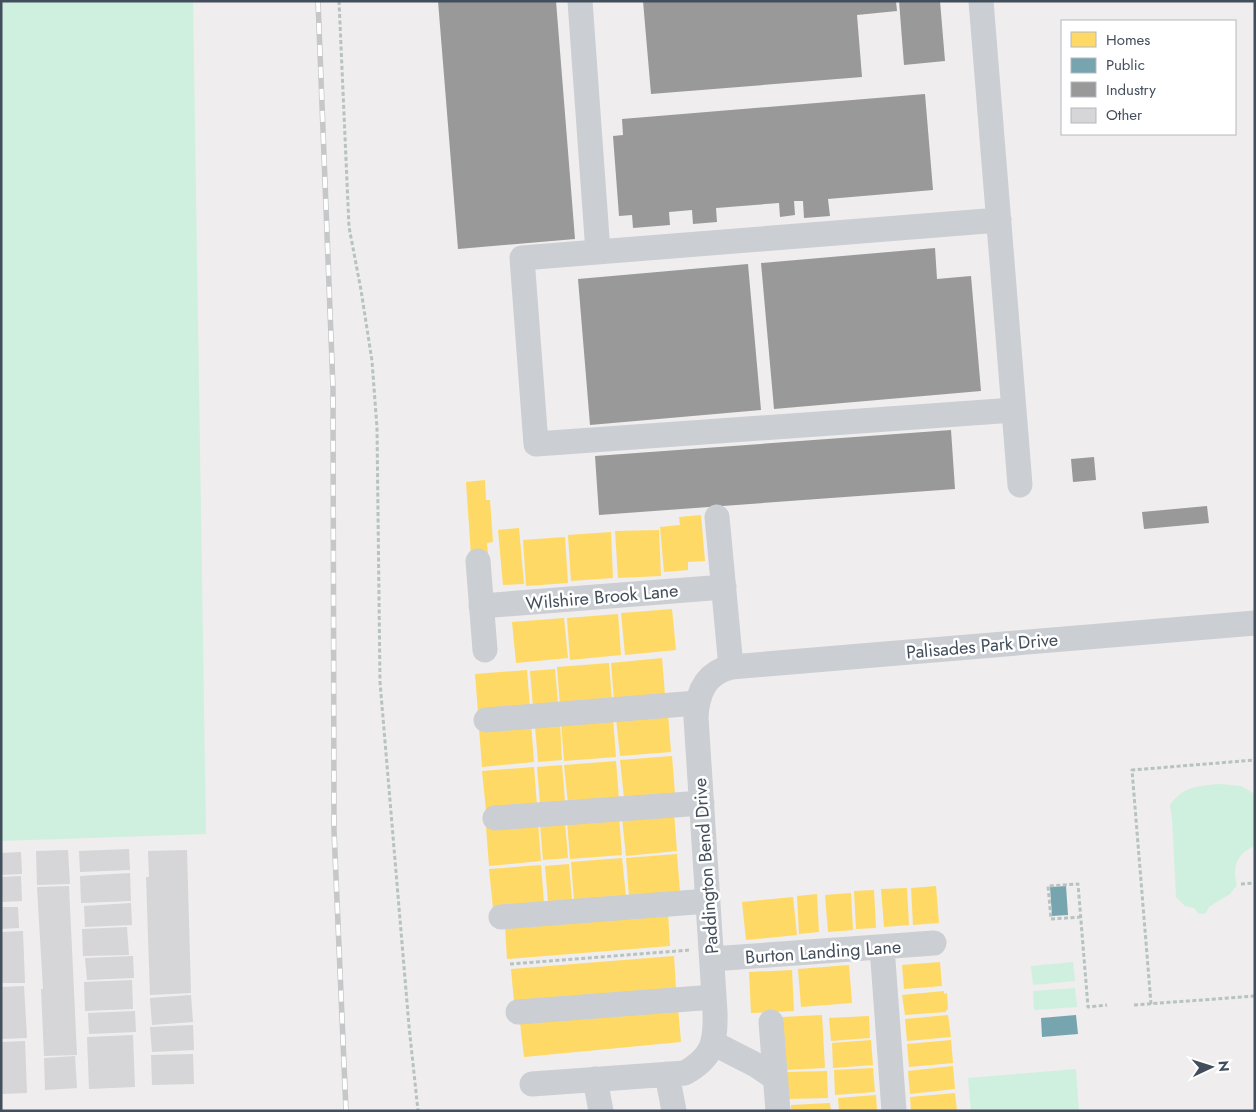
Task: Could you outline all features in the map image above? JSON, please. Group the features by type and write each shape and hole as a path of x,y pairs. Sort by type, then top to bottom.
{"street":[{"path":"580,1 598,252"},
{"path":"982,1 1020,485"},
{"path":"999,220 522,258 536,444 1014,410"},
{"path":"717,517 724,587 721,672"},
{"path":"478,562 485,650"},
{"name":"Wilshire Brook Lane","path":"481,606 724,587"},
{"name":"Palisades Park Drive","path":"721,672 1255,623"},
{"name":"Paddington Bend Drive","path":"709,1051 716,1033 714,997 703,955 708,901 696,718 697,703 704,684 721,672"},
{"path":"486,720 697,703"},
{"path":"495,818 702,803"},
{"path":"501,917 708,901"},
{"name":"Burton Landing Lane","path":"703,955 934,943"},
{"path":"882,947 894,1111"},
{"path":"518,1012 714,997"},
{"path":"772,1022 778,1111"},
{"path":"532,1084 686,1073 709,1051 756,1065 776,1079"},
{"path":"667,1074 674,1111"},
{"path":"595,1079 601,1111"}],"path":[{"path":"339,1 349,227 372,361 377,428 381,691 409,1026 418,1111"},
{"path":"1151,1004 1132,770 1255,760"},
{"path":"1241,884 1255,883"},
{"path":"1081,917 1051,919 1048,886 1078,884 1081,917 1088,1007 1106,1006"},
{"path":"510,964 703,955"},
{"path":"1134,1005 1255,996"}],"green space":[{"path":"1,1 193,1 206,834 1,841"},
{"path":"1220,784 1241,786 1255,794 1255,846 1243,853 1237,862 1235,872 1237,885 1230,894 1209,907 1206,913 1199,914 1194,908 1185,906 1176,897 1170,805 1180,794 1192,788"},
{"path":"1073,962 1075,981 1033,985 1031,966"},
{"path":"1075,988 1077,1007 1034,1010 1033,991"},
{"path":"1076,1069 1079,1111 971,1111 968,1078"}],"building: Homes":[{"path":"485,480 486,500 490,500 493,542 487,543 488,553 471,555 466,482"},
{"path":"701,515 705,561 688,562 688,570 664,572 660,527 680,525 679,517"},
{"path":"519,528 524,584 503,585 498,530"},
{"path":"659,530 661,576 618,578 615,531"},
{"path":"611,532 613,578 571,581 568,535"},
{"path":"565,537 568,583 526,586 523,540"},
{"path":"672,609 676,650 625,655 621,613"},
{"path":"618,614 621,655 570,660 567,618"},
{"path":"564,618 568,658 516,663 512,622"},
{"path":"662,658 665,695 614,700 611,663"},
{"path":"609,663 612,701 560,706 557,667"},
{"path":"555,669 558,704 533,707 530,671"},
{"path":"527,670 530,708 478,712 475,674"},
{"path":"668,714 671,752 620,756 616,718"},
{"path":"613,718 616,757 564,761 561,723"},
{"path":"531,723 534,762 482,767 479,728"},
{"path":"560,724 562,760 538,762 535,726"},
{"path":"672,756 675,794 624,798 620,760"},
{"path":"616,761 619,799 568,804 564,765"},
{"path":"562,765 565,801 540,803 537,767"},
{"path":"534,767 537,805 486,810 482,771"},
{"path":"674,813 677,851 626,856 622,818"},
{"path":"619,816 622,855 570,859 567,821"},
{"path":"565,822 568,858 543,860 540,824"},
{"path":"538,823 541,861 489,866 486,827"},
{"path":"677,854 680,892 629,896 626,858"},
{"path":"622,858 626,896 574,900 571,862"},
{"path":"569,864 572,900 548,902 545,866"},
{"path":"541,865 544,903 493,908 489,869"},
{"path":"936,886 939,923 913,925 911,888"},
{"path":"907,888 909,925 884,927 881,889"},
{"path":"874,890 876,928 856,929 854,891"},
{"path":"851,893 853,930 828,932 825,895"},
{"path":"817,894 819,932 799,934 797,896"},
{"path":"793,897 797,935 746,940 742,902"},
{"path":"668,913 670,946 507,959 505,927"},
{"path":"674,956 676,988 514,1002 511,969"},
{"path":"940,962 942,986 904,989 902,965"},
{"path":"849,965 852,1003 801,1007 798,969"},
{"path":"792,970 794,1011 751,1013 749,972"},
{"path":"944,991 944,994 947,993 948,1010 946,1012 905,1015 902,995"},
{"path":"678,1008 681,1042 524,1057 520,1023"},
{"path":"822,1015 825,1068 785,1070 782,1017"},
{"path":"948,1015 951,1037 907,1041 905,1019"},
{"path":"869,1016 870,1038 831,1041 829,1018"},
{"path":"871,1040 873,1065 833,1068 832,1043"},
{"path":"951,1040 953,1063 909,1067 907,1044"},
{"path":"953,1066 955,1089 910,1094 908,1071"},
{"path":"873,1068 875,1092 835,1095 834,1070"},
{"path":"827,1071 828,1098 788,1099 787,1072"},
{"path":"955,1093 957,1111 911,1111 910,1097"},
{"path":"876,1095 877,1111 839,1111 838,1098"},
{"path":"830,1103 831,1111 791,1111 791,1105"}],"building: Public":[{"path":"1066,886 1068,915 1052,916 1050,887"},
{"path":"1076,1015 1078,1034 1042,1037 1041,1018"}],"building: Industry":[{"path":"438,1 556,1 575,239 458,249"},
{"path":"643,1 896,1 897,11 857,15 862,77 651,94"},
{"path":"899,1 940,1 945,61 904,65"},
{"path":"925,94 933,190 828,199 830,216 804,218 803,201 794,201 795,215 780,217 779,203 716,208 717,222 693,224 692,210 669,212 670,225 633,228 632,215 619,216 613,136 623,135 622,119"},
{"path":"935,248 937,279 971,276 981,391 774,409 761,263"},
{"path":"748,264 761,410 590,425 578,279"},
{"path":"951,430 955,489 599,515 595,456"},
{"path":"1094,457 1096,480 1073,482 1071,459"},
{"path":"1207,506 1209,523 1144,529 1142,512"}],"building: Other":[{"path":"129,849 130,870 80,872 79,851"},
{"path":"68,850 70,884 37,885 36,851"},
{"path":"187,850 191,993 150,995 146,877 149,877 148,851"},
{"path":"21,852 22,874 1,875 1,853"},
{"path":"130,873 131,901 81,903 80,876"},
{"path":"21,876 22,901 1,902 1,877"},
{"path":"69,886 77,1055 44,1056 41,989 43,989 37,887"},
{"path":"131,903 132,925 85,927 84,906"},
{"path":"1,907 18,907 19,928 1,929"},
{"path":"127,927 129,955 83,956 82,929"},
{"path":"23,931 25,983 1,983 1,932"},
{"path":"133,956 134,978 87,980 85,958"},
{"path":"132,980 133,1009 85,1011 84,982"},
{"path":"24,986 27,1038 1,1039 1,987"},
{"path":"191,995 193,1022 152,1025 150,998"},
{"path":"135,1011 136,1032 89,1034 88,1013"},
{"path":"193,1025 194,1050 152,1052 150,1027"},
{"path":"133,1035 135,1087 89,1089 87,1037"},
{"path":"25,1041 27,1093 1,1094 1,1042"},
{"path":"193,1054 194,1084 152,1085 151,1055"},
{"path":"75,1056 77,1088 45,1090 44,1058"}],"railway":[{"path":"318,1 333,388 334,830 346,1111"}]}
